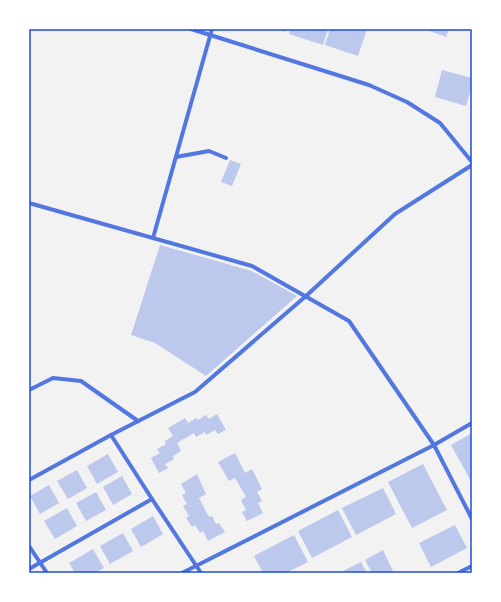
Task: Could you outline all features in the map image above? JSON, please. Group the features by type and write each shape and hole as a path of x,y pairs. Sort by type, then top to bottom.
{"street":[{"path":"191,29 370,85 407,102 440,123 472,162"},
{"path":"153,238 212,29"},
{"path":"176,157 209,151 226,158"},
{"path":"29,480 195,392 306,296 395,214 472,165"},
{"path":"29,203 252,266 349,321 434,445 472,519"},
{"path":"29,390 53,378 81,381 138,421"},
{"path":"182,573 434,445 472,423"},
{"path":"112,435 152,500 201,573"},
{"path":"29,569 152,500"},
{"path":"29,546 47,573"},
{"path":"458,573 472,566"}],"building":[{"path":"277,29 287,29 286,32"},
{"path":"291,29 328,29 323,45 289,34"},
{"path":"330,29 367,29 358,56 325,45"},
{"path":"424,29 449,29 446,37"},
{"path":"442,70 472,78 472,85 466,106 435,97"},
{"path":"230,160 241,164 232,186 221,182"},
{"path":"160,245 252,271 297,296 206,376 155,343 131,335"},
{"path":"217,414 226,430 218,434 215,430 206,435 205,432 196,437 194,433 177,443 181,451 173,456 174,459 165,464 168,468 159,473 151,458 160,453 157,449 166,444 165,441 173,436 168,428 185,418 188,423 196,418 198,420 206,415 209,419"},
{"path":"472,433 472,483 451,445"},
{"path":"235,453 245,473 252,469 262,489 257,492 262,501 258,503 263,513 247,521 242,512 246,510 241,500 246,497 235,478 229,481 218,462"},
{"path":"108,454 118,472 97,484 87,466"},
{"path":"423,464 447,510 412,528 388,482"},
{"path":"77,470 87,488 68,499 57,481"},
{"path":"197,474 206,494 199,498 209,517 212,516 216,524 219,523 225,532 208,541 203,531 200,533 195,525 192,527 186,518 189,516 183,506 187,504 182,495 186,493 181,484"},
{"path":"122,476 132,494 113,505 103,487"},
{"path":"49,485 59,503 40,514 30,496"},
{"path":"383,488 396,514 356,535 342,508"},
{"path":"96,492 106,510 86,521 76,503"},
{"path":"67,508 77,526 55,539 44,521"},
{"path":"338,510 352,537 312,558 298,531"},
{"path":"153,516 163,534 141,547 131,529"},
{"path":"455,525 467,548 431,567 419,543"},
{"path":"123,533 133,551 110,564 100,546"},
{"path":"294,535 308,562 286,573 263,573 254,556"},
{"path":"93,549 104,568 95,573 75,573 69,563"},
{"path":"383,550 394,573 372,573 365,560"},
{"path":"361,562 367,573 343,573 343,571"}]}
